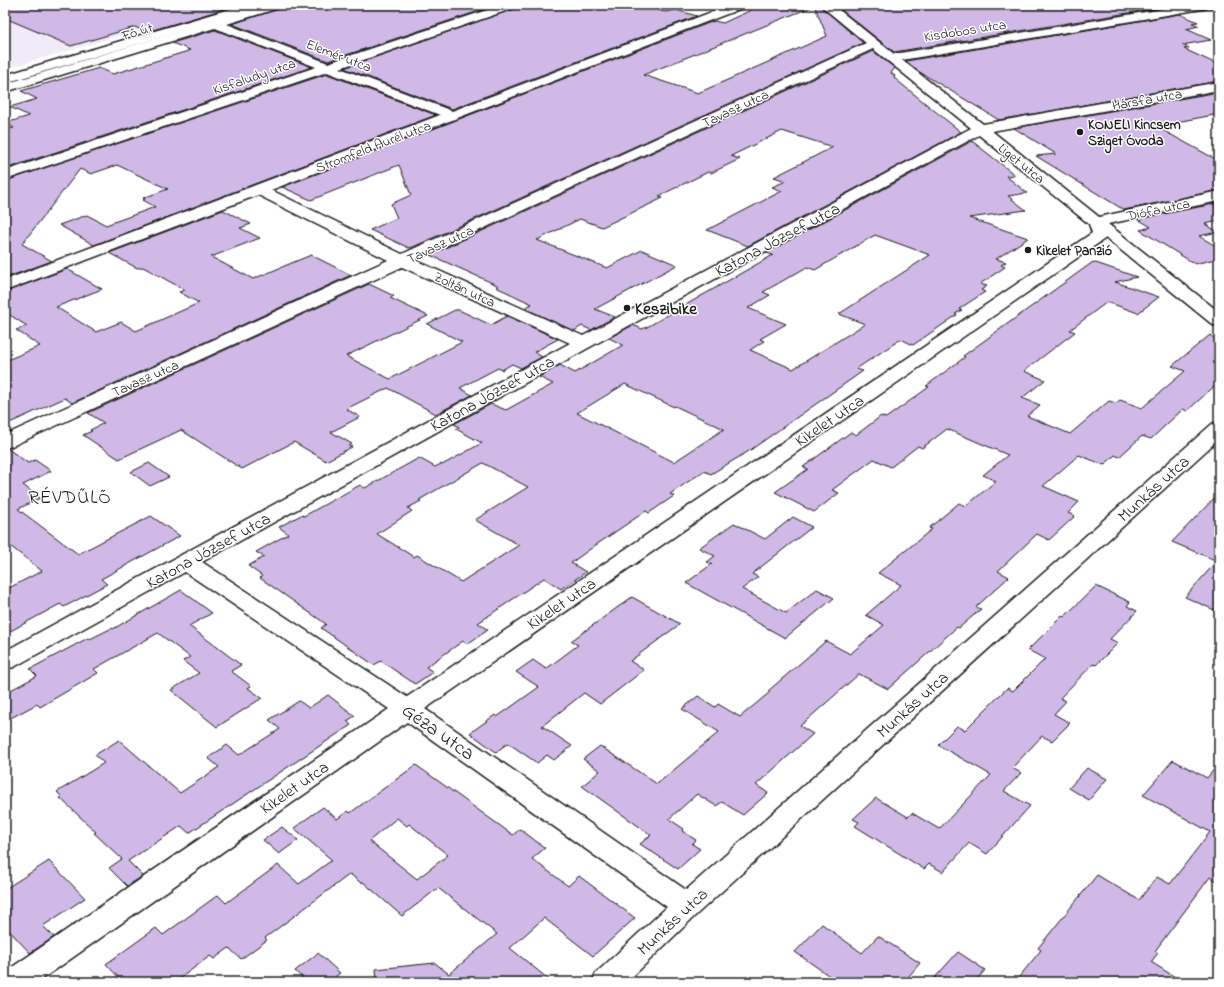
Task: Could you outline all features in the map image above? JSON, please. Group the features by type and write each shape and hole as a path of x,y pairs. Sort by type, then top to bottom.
{"main road":[{"name":"Fő út","path":"5,79 256,5"}],"street":[{"name":"Fő út","path":"5,88 278,5"},
{"name":"Kisfaludy utca","path":"5,176 513,5"},
{"name":"Stromfeld Aurél utca","path":"5,286 260,190 451,115 741,5"},
{"name":"Liget utca","path":"826,5 1219,321"},
{"name":"Kisdobos utca","path":"892,58 1208,5"},
{"name":"Elemér utca","path":"215,24 451,115"},
{"name":"Tavasz utca","path":"5,442 874,44"},
{"name":"Hársfa utca","path":"980,129 1219,86"},
{"name":"Katona József utca","path":"5,661 584,343 980,129"},
{"name":"Zoltán utca","path":"260,190 403,261 584,343"},
{"name":"Diófa utca","path":"1096,222 1219,196"},
{"name":"Kikelet utca","path":"14,982 407,708 1100,235 1096,222"},
{"name":"Munkás utca","path":"607,982 687,906 1219,428"},
{"name":"Géza utca","path":"186,562 407,708 687,906"}],"shaded area":[{"path":"5,5 225,5 5,69"}],"building":[{"path":"5,5 238,5 146,32 135,27 71,46 5,18"},
{"path":"286,5 497,5 328,61 232,24 282,8"},
{"path":"520,5 641,5 665,12 676,10 697,16 452,109 344,68 517,8"},
{"path":"762,5 814,6 643,75 698,93 827,36 814,5 819,5 863,43 409,248 370,230 397,218 391,204 411,195 399,165 311,200 282,187 714,21 723,23"},
{"path":"835,5 1159,5 1164,7 894,52"},
{"path":"1180,14 1198,22 1192,23 1199,26 1186,29 1211,40 1182,45 1189,48 1184,49 1219,65 1219,81 999,120 918,71 906,61"},
{"path":"215,30 312,67 5,169 5,130 14,128 6,123 29,116 10,107 37,99 21,91 99,68 113,74 185,52 190,50 172,43"},
{"path":"873,51 895,68 891,73 895,76 894,78 961,132 748,246 707,230 782,191 772,187 786,181 774,177 833,147 782,131 731,156 740,159 711,173 708,172 659,196 663,198 602,227 580,219 537,240 607,268 642,250 677,265 595,309 615,317 591,330 582,326 574,331 524,308 532,304 496,287 499,286 430,255"},
{"path":"327,74 436,115 94,245 59,225 87,215 106,225 155,207 143,200 145,199 143,198 168,189 117,165 91,174 80,169 22,244 52,261 5,278 5,181"},
{"path":"1219,92 1219,114 1155,126 1219,161 1219,190 1124,210 1036,156 1056,154 1014,128"},
{"path":"972,141 1015,175 1006,176 1027,193 1008,196 1026,210 969,218 1028,238 996,259 1006,262 1001,265 1005,267 980,284 987,286 981,290 985,292 959,309 962,310 955,314 957,315 913,345 901,339 856,369 863,371 749,451 711,474 704,471 670,494 674,496 649,513 646,511 593,547 571,563 586,572 561,589 544,578 478,623 488,630 467,644 463,641 426,667 433,672 415,684 381,661 374,665 321,628 326,624 260,578 262,576 248,566 264,557 256,552 288,534 279,527 301,515 304,516 360,485 365,488 419,458 435,467 441,464 442,465 482,443 456,429 459,427 454,424 491,404 506,410 553,384 539,377 560,365 575,373 623,345 609,338 633,325 642,329 647,327 773,255 766,253","holes":["875,235 930,255 839,314 865,324 793,369 750,350 764,341 760,339 786,324 748,308 770,295 763,292 807,267 815,270","625,384 724,429 674,462 577,413","483,463 528,487 475,520 519,545 461,582 417,555 414,557 377,534 412,511 408,508 421,501 419,500"]},
{"path":"1219,203 1219,221 1205,224 1218,232 1199,236 1219,248 1219,258 1195,264 1140,230 1151,227 1138,219"},
{"path":"223,210 251,224 240,228 260,238 211,257 253,279 311,255 351,275 72,403 65,398 5,425 5,361 40,346 16,330 27,326 5,312 5,292 67,269 102,289 56,307 96,332 121,322 136,331 199,303 179,292 185,290 143,267 137,268 109,253"},
{"path":"1093,262 1137,277 1115,282 1159,297 1138,313 1107,302 1070,330 1075,332 1024,371 1045,380 1022,398 1040,405 1027,416 1070,434 1109,401 1116,403 1120,400 1142,408 1185,371 1172,366 1210,335 1219,342 1219,382 1187,411 1183,409 1151,439 1142,436 1119,457 1115,455 1104,465 1079,455 1043,486 1079,502 1068,513 1075,516 1049,540 1037,534 998,571 1009,577 976,607 981,609 959,628 957,627 888,689 859,674 800,726 813,734 756,785 768,793 743,815 722,802 716,806 697,794 669,819 684,829 682,831 696,840 692,844 700,849 678,869 640,844 651,835 582,786 600,771 583,759 600,746 657,784 719,732 682,709 698,696 715,707 718,704 740,717 826,641 850,654 884,625 866,615 901,585 878,573 932,529 929,528 959,503 966,506 996,481 983,475 1008,455 947,429 922,448 918,446 891,467 874,459 832,490 839,493 814,512 775,492 808,469 803,467 851,432 856,435 881,416 886,418 929,387 926,386 965,357 963,356"},
{"path":"369,284 394,296 390,298 428,316 346,356 390,379 462,342 427,324 455,310 459,310 491,325 507,316 558,339 534,352 542,357 521,368 512,364 502,370 498,368 460,388 472,395 436,414 388,388 346,409 360,417 331,432 352,444 349,446 352,447 326,461 294,442 242,469 181,430 119,459 83,435 104,423 88,413"},
{"path":"5,449 8,449 28,463 35,460 51,471 23,485 40,498 18,509 78,554 151,516 180,536 101,579 107,584 64,607 60,604 5,634 5,590 42,571 5,542"},
{"path":"149,463 169,477 150,486 131,472"},
{"path":"1219,493 1219,612 1185,597 1217,561 1172,542"},
{"path":"793,517 812,527 752,574 758,577 742,589 786,613 817,589 834,598 785,638 686,583 712,564 707,562 715,556 699,548 734,523 765,539"},
{"path":"1096,586 1130,602 1127,606 1137,611 1110,639 1118,643 1096,665 1093,664 1060,698 1066,701 1054,714 1070,723 1052,741 1042,736 1012,768 1021,773 1004,791 1030,806 987,854 969,843 943,872 929,864 924,869 855,826 859,822 853,819 876,798 908,817 912,813 939,829 991,775 938,745 957,726 965,730 1007,688 1013,691 1045,659 1028,650 1062,616 1064,617"},
{"path":"181,590 212,613 189,626 241,665 231,671 251,686 248,688 262,698 217,727 171,690 199,673 183,661 190,657 158,633 94,669 98,673 40,707 37,704 5,721 5,693 37,676 30,669 88,638 90,639 112,628 113,629"},
{"path":"632,597 680,624 630,661 644,670 600,704 584,693 542,726 572,746 554,760 547,755 537,763 508,743 496,752 470,733 495,715 497,717 539,687 516,672 533,660 546,669 578,645 571,641"},
{"path":"328,695 355,716 347,721 351,725 189,833 181,826 128,861 143,876 127,886 109,868 122,859 60,798 62,797 57,792 104,763 95,755 119,740 180,793 219,767 208,758 227,745 239,755 280,729 269,720 299,701 309,708"},
{"path":"1173,760 1207,778 1219,763 1219,882 1210,877 1155,951 1158,953 1151,962 1183,982 1015,982 1041,950 1038,948 1097,875 1139,900 1157,877 1170,884 1210,832 1143,795"},
{"path":"416,765 513,835 520,829 545,848 532,859 568,886 579,876 635,918 593,956 544,918 510,948 552,982 377,982 376,969 435,963 449,974 497,934 438,888 402,916 363,882 361,883 350,874 265,938 267,940 241,959 229,948 214,959 210,956 175,982 123,982 106,964 156,928 163,935 218,895 226,903 278,865 299,884 332,860 294,828 323,807 337,819 348,811 350,813","holes":["397,818 407,826 409,824 448,855 417,879 369,841"]},
{"path":"1087,768 1107,779 1089,800 1069,788"},
{"path":"282,827 298,840 279,854 263,840"},
{"path":"49,861 85,898 43,926 54,937 30,953 5,926 5,889"},
{"path":"822,924 862,953 878,936 920,963 904,982 838,982 795,952"},
{"path":"958,952 985,970 975,982 931,982"},
{"path":"318,953 340,973 329,982 307,982 295,971"}],"railway":[{"path":"5,7 11,5"}],"place":[{"name":"KONELI Kincsem Sziget Óvoda","path":"1080,132"},
{"name":"Kikelet Panzió","path":"1028,250"},
{"name":"Keszibike","path":"627,308"}],"district":[{"name":"RÉVDŰLŐ","path":"70,496"}]}
